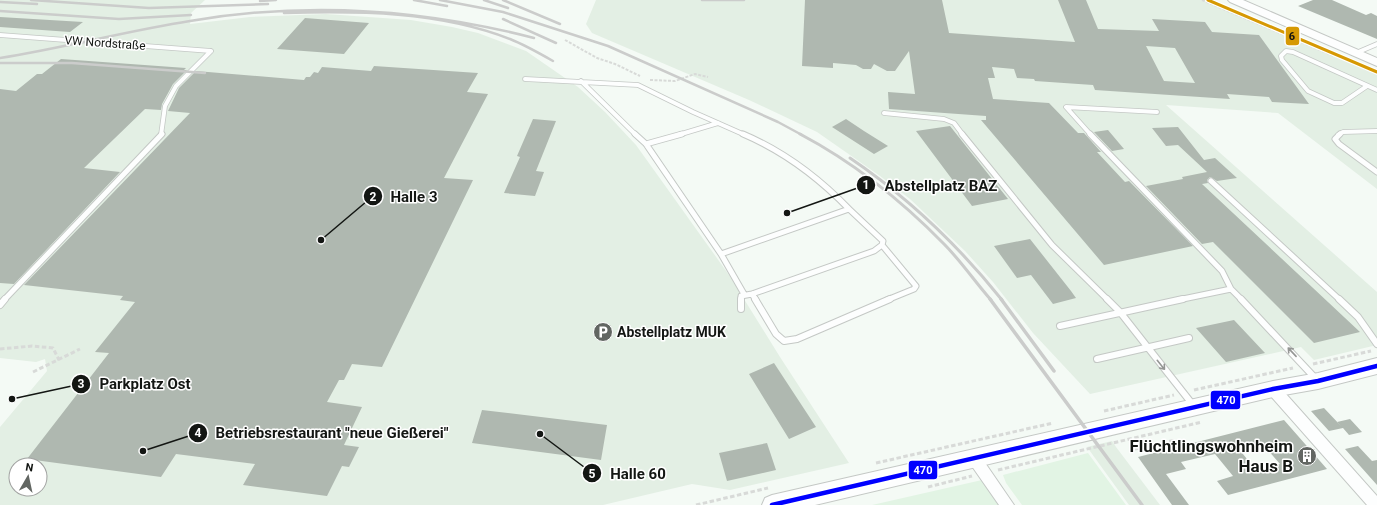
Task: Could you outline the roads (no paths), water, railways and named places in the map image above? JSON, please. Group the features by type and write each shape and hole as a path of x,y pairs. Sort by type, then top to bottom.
{"main road":[{"path":"1234,0 1377,62"},
{"path":"772,505 979,466 1195,407 1377,366"}],"street":[{"path":"1272,389 1376,505"},
{"path":"979,466 1007,505"}],"lane":[{"name":"VW Nordstraße","path":"0,35 211,51 176,86 164,106 162,134 0,305"},
{"path":"1356,53 1377,44"},
{"path":"1367,86 1342,103 1334,103 1308,91 1282,60 1281,56 1286,51 1293,52 1377,90"},
{"path":"525,79 638,84 718,123 760,141 827,186 884,241 882,245 874,251 752,294 744,294"},
{"path":"581,81 646,144 721,254 744,294"},
{"path":"1157,112 1066,107 1101,146 1222,272 1231,289 1318,380"},
{"path":"884,113 944,119 954,123 1052,245 1120,312 1195,407"},
{"path":"646,144 718,123"},
{"path":"1377,131 1344,132 1336,136 1336,139 1339,144 1377,172"},
{"path":"1211,181 1358,317 1377,344"},
{"path":"721,254 850,209"},
{"path":"752,294 776,334 784,341 797,340 914,290 916,286 882,245"},
{"path":"1060,326 1231,289"},
{"path":"741,309 741,296 744,294"},
{"path":"1097,359 1189,338"}],"railway":[{"path":"31,0 149,8 268,4"},
{"path":"260,1 276,0"},
{"path":"414,0 447,6"},
{"path":"440,0 503,12 608,46 778,122 802,135"},
{"path":"484,0 508,8"},
{"path":"503,0 560,24"},
{"path":"702,0 744,0"},
{"path":"0,2 37,4"},
{"path":"0,11 119,19 191,15"},
{"path":"0,58 166,25 234,15 277,11 363,11 405,14 448,20 534,38"},
{"path":"284,13 341,12 427,18 483,30 510,39 527,46 553,61"},
{"path":"503,19 556,43"},
{"path":"0,63 72,63 205,73"},
{"path":"800,134 839,157 876,183 894,198 928,228 950,251 991,300"},
{"path":"850,158 872,173 932,223 968,260 1002,300"},
{"path":"990,299 1142,505"},
{"path":"1001,299 1054,371"}],"place":[{"name":"Abstellplatz BAZ","path":"787,213"},
{"name":"Halle 3","path":"321,240"},
{"name":"Abstellplatz MUK","path":"603,332"},
{"name":"Parkplatz Ost","path":"12,399"},
{"name":"Halle 60","path":"540,434"},
{"name":"Betriebsrestaurant \"neue Gießerei\"","path":"143,451"},
{"name":"Flüchtlingswohnheim Haus B","path":"1307,456"}]}
